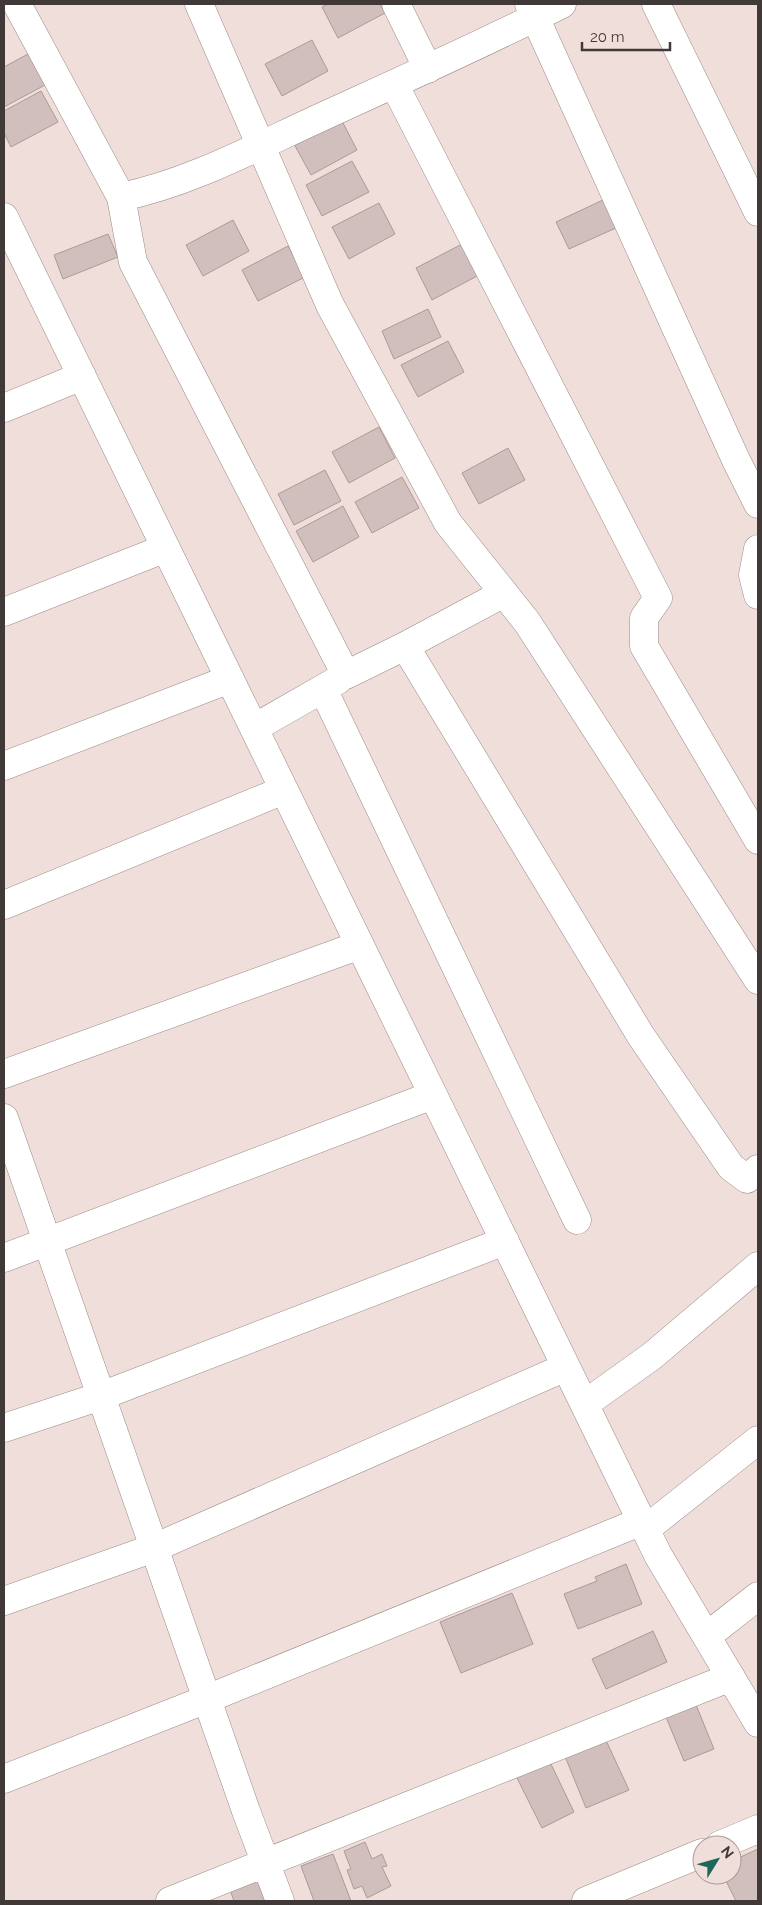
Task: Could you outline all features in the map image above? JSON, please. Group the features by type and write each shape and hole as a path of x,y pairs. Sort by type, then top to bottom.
{"street":[{"path":"17,4 121,197 133,262 346,676"},
{"path":"199,4 259,146 330,305 448,524 527,622 758,980"},
{"path":"396,4 428,69"},
{"path":"121,197 156,190 259,146 428,69 532,11 562,4"},
{"path":"656,4 758,212"},
{"path":"532,11 736,460 758,504"},
{"path":"394,84 658,598 644,618 644,646 758,840"},
{"path":"6,226 82,376 658,1554 758,1723"},
{"path":"4,408 82,376"},
{"path":"4,612 166,548"},
{"path":"758,549 753,575 758,594"},
{"path":"254,728 346,676 504,593"},
{"path":"405,646 640,1036 731,1167 747,1179 758,1169"},
{"path":"4,766 230,679"},
{"path":"323,689 577,1220"},
{"path":"4,906 284,790"},
{"path":"4,1074 360,945"},
{"path":"4,1258 48,1243 433,1095"},
{"path":"4,1118 207,1699 280,1901"},
{"path":"4,1428 101,1396 505,1241"},
{"path":"585,1404 652,1356 758,1266"},
{"path":"4,1601 154,1548 566,1367"},
{"path":"4,1779 644,1525 758,1440"},
{"path":"707,1636 758,1596"},
{"path":"170,1901 731,1677"},
{"path":"742,1836 758,1829"},
{"path":"586,1901 692,1857"}],"building":[{"path":"328,4 380,4 385,13 338,38 322,7"},
{"path":"312,40 328,71 282,96 265,64"},
{"path":"28,54 45,85 4,107 4,67"},
{"path":"41,91 58,122 11,147 4,133 4,111"},
{"path":"341,119 357,150 311,175 294,144"},
{"path":"352,161 369,192 322,216 306,185"},
{"path":"603,200 616,228 569,249 556,222"},
{"path":"379,203 395,234 349,259 332,227"},
{"path":"233,220 249,251 203,276 186,245"},
{"path":"108,234 118,257 63,279 54,255"},
{"path":"462,244 479,275 432,300 416,268"},
{"path":"288,246 305,277 258,301 242,270"},
{"path":"428,309 441,337 394,359 382,331"},
{"path":"448,341 464,372 418,397 401,365"},
{"path":"379,427 395,458 349,483 332,452"},
{"path":"508,448 525,480 479,504 462,473"},
{"path":"325,470 341,501 294,525 278,494"},
{"path":"402,477 419,508 372,533 355,502"},
{"path":"343,506 359,537 313,562 296,531"},
{"path":"626,1564 642,1604 578,1629 564,1594 597,1581 595,1577"},
{"path":"512,1593 533,1644 461,1673 440,1622"},
{"path":"653,1631 667,1662 606,1689 592,1659"},
{"path":"694,1700 714,1749 684,1761 664,1712"},
{"path":"604,1736 629,1790 586,1808 564,1754"},
{"path":"549,1760 574,1812 542,1828 516,1776"},
{"path":"365,1842 372,1859 382,1854 387,1866 382,1867 391,1886 367,1898 362,1886 354,1889 347,1870 351,1869 344,1851"},
{"path":"758,1849 758,1901 736,1901 728,1885 742,1885 742,1856"},
{"path":"333,1854 351,1901 314,1901 301,1866"},
{"path":"263,1876 273,1901 234,1901 229,1887"}]}
